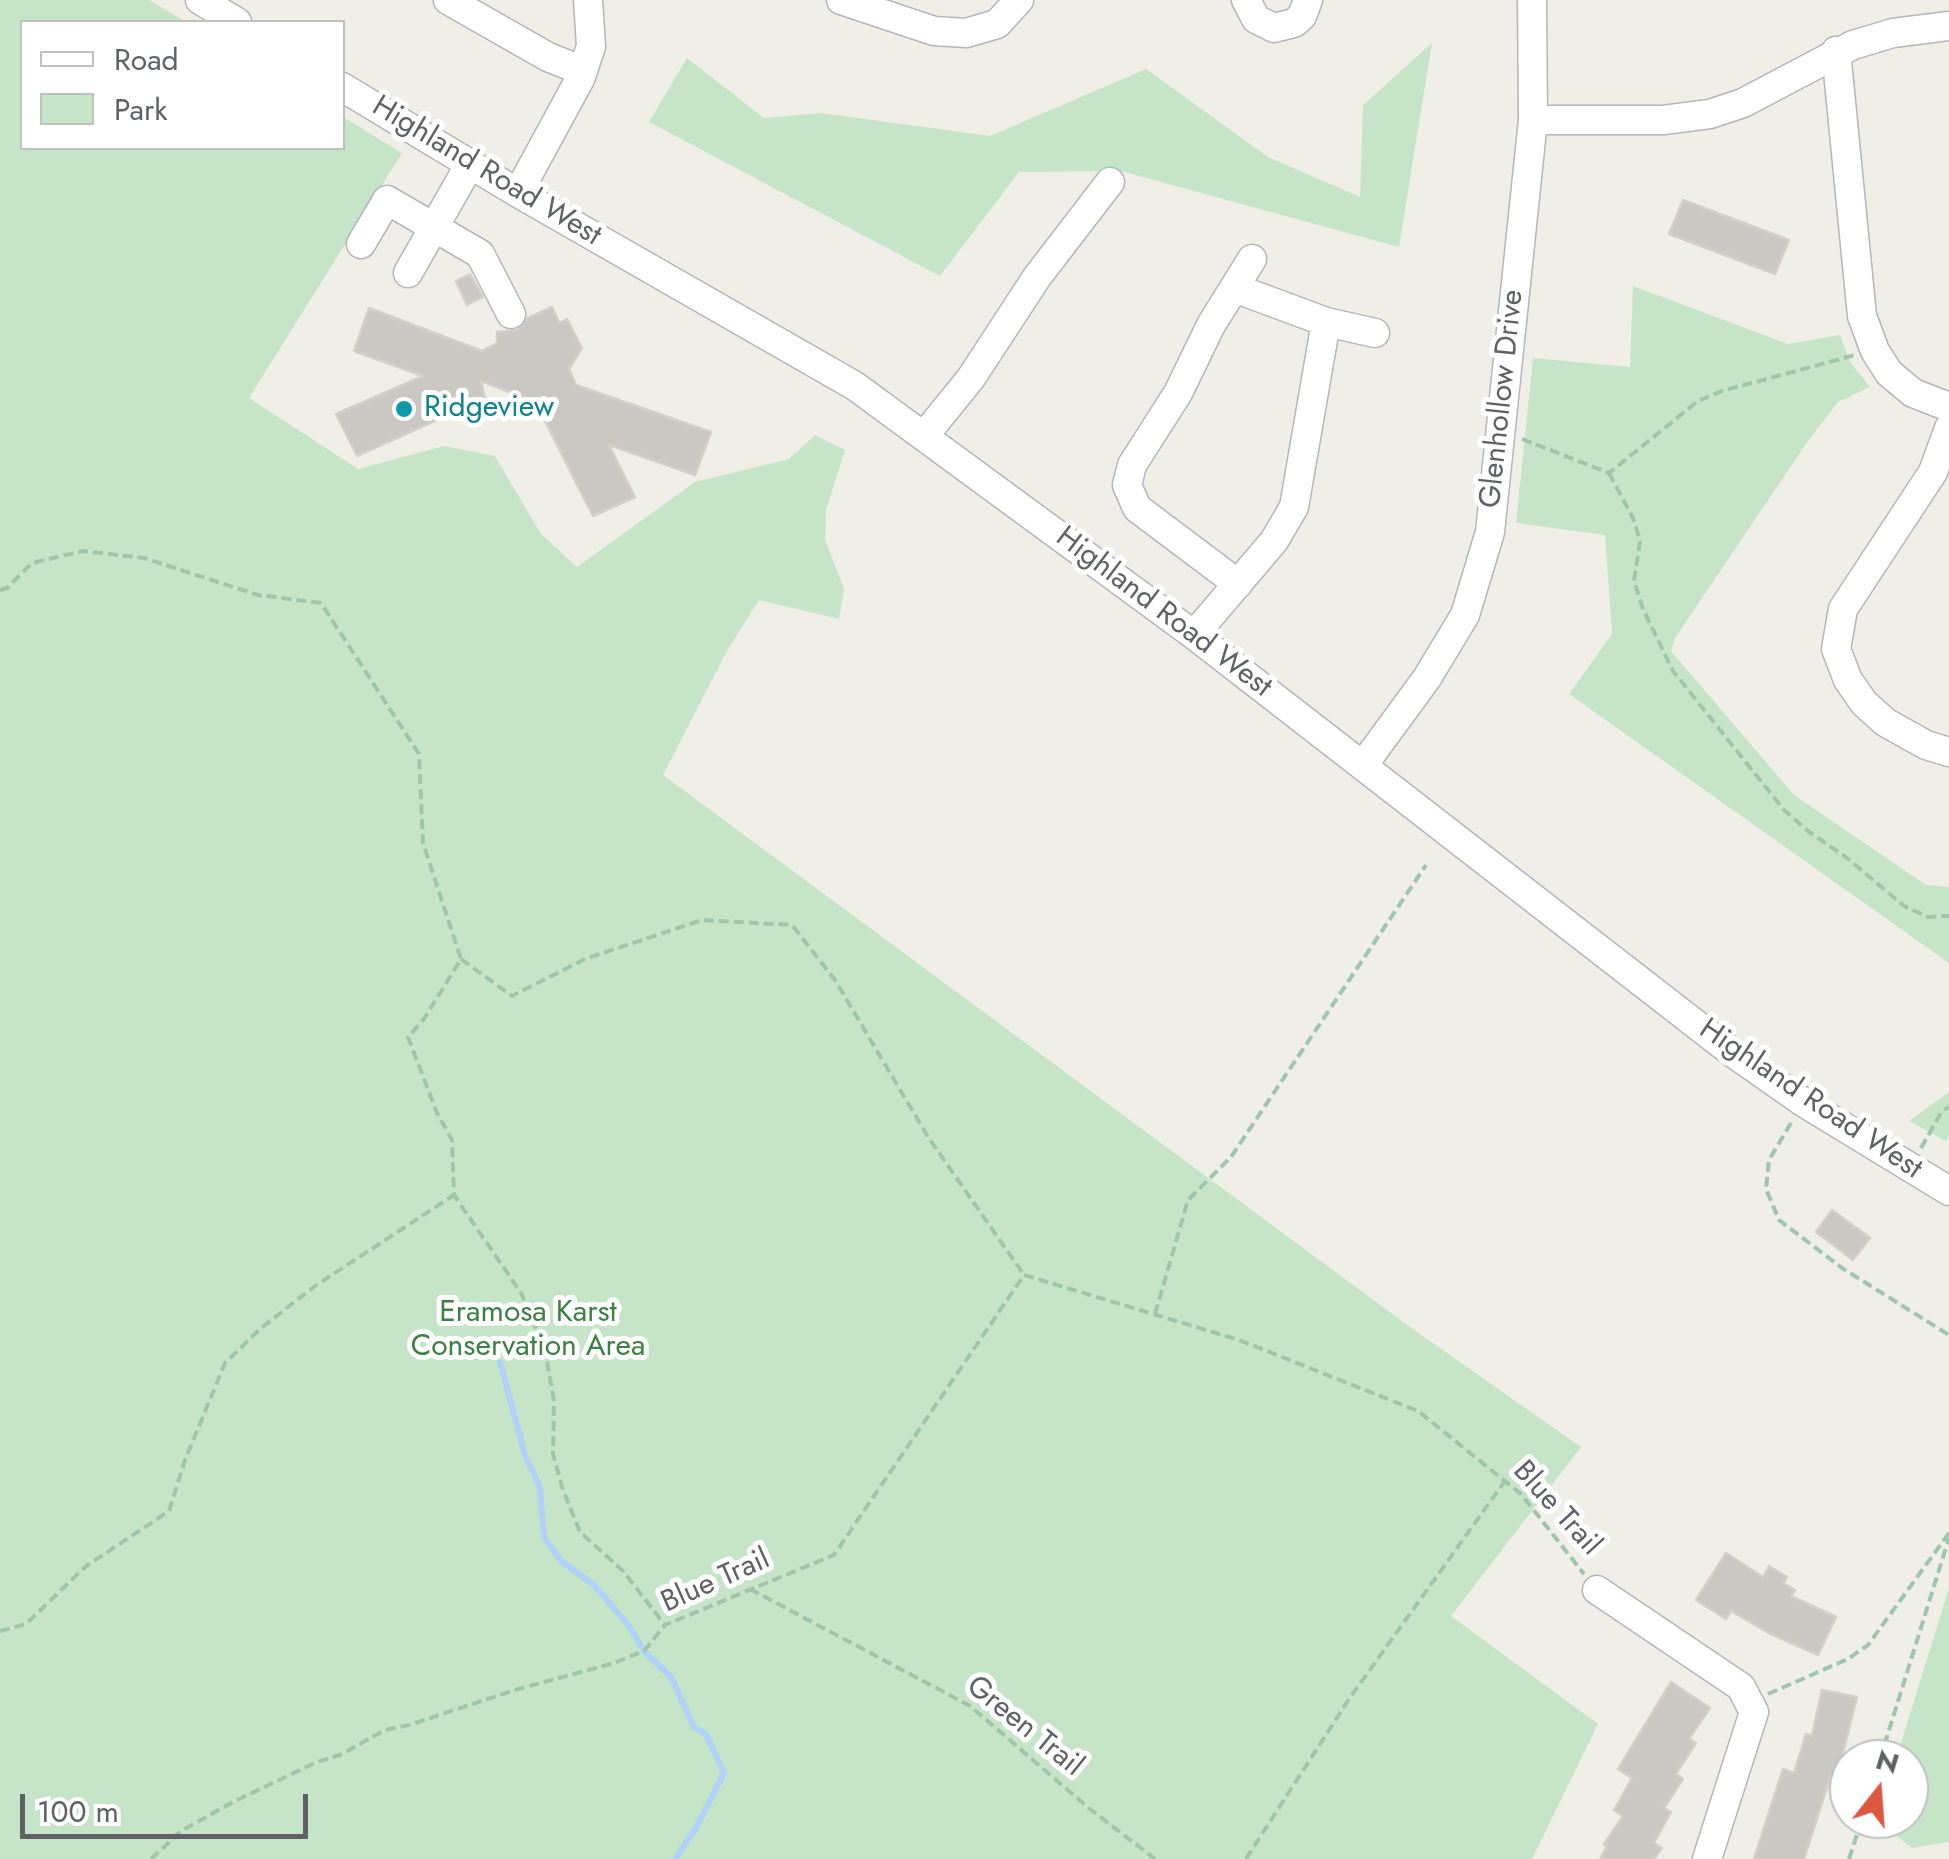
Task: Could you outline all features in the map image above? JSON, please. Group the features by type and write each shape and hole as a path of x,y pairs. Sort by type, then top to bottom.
{"street":[{"path":"200,0 234,20"},
{"path":"448,0 548,57 582,71"},
{"path":"518,193 582,71 590,46 588,0"},
{"path":"841,0 934,32 966,33 997,24 1019,0"},
{"path":"1246,0 1256,19 1274,28 1294,23 1302,16 1308,0"},
{"name":"Glenhollow Drive","path":"1364,764 1427,678 1465,615 1490,532 1533,120 1532,0"},
{"path":"1533,120 1662,120 1710,114 1743,103 1836,51 1892,34 1949,26"},
{"path":"1836,51 1862,316 1875,351 1889,373 1913,393 1949,407"},
{"name":"Highland Road West","path":"345,88 518,193 855,386 1364,764 1729,1050 1803,1102 1949,1191"},
{"path":"408,273 470,164"},
{"path":"924,436 971,378 1037,277 1110,182"},
{"path":"361,244 387,200 480,254 511,314"},
{"path":"1238,584 1137,508 1127,485 1132,465 1178,393 1212,325 1252,259"},
{"path":"1236,289 1326,322 1375,333"},
{"path":"1194,635 1284,528 1294,507 1326,322"},
{"path":"1949,428 1932,472 1843,609 1836,649 1848,680 1864,704 1885,722 1949,752"},
{"path":"1597,1590 1741,1687 1754,1712 1707,1859"}],"path":[{"path":"1609,472 1698,401 1722,390 1875,351"},
{"path":"1499,430 1609,472 1640,541 1634,581 1673,671 1784,810 1904,906 1928,918 1949,916"},
{"path":"0,590 7,588 32,562 83,551 144,558 258,594 321,603 419,754 424,843 462,959 512,996 585,959 702,920 792,925 835,980 928,1136 1024,1275"},
{"path":"1155,1315 1188,1200 1231,1156 1426,865"},
{"path":"462,959 408,1037 452,1140 454,1195 521,1293 545,1350 554,1401 553,1454 580,1532 622,1571 665,1625"},
{"path":"1803,1102 1769,1160 1766,1189 1779,1220 1842,1268 1949,1334"},
{"path":"1910,1168 1942,1111 1949,1106"},
{"path":"0,1631 26,1624 85,1567 169,1511 185,1460 225,1363 260,1328 315,1286 454,1195"},
{"name":"Blue Trail","path":"151,1859 166,1842 207,1817 385,1730 614,1663 644,1651 665,1625 834,1555 1024,1275 1239,1340 1418,1411 1522,1494 1597,1590"},
{"path":"1246,1859 1349,1700 1505,1481"},
{"path":"1749,1702 1848,1660 1868,1645 1949,1535"},
{"path":"1886,1739 1949,1535"},
{"name":"Green Trail","path":"750,1589 970,1706 1155,1859"}],"green space":[{"name":"Eramosa Karst Conservation Area","path":"0,0 149,0 183,20 20,20 20,150 345,150 345,118 402,153 249,398 358,469 444,446 495,456 541,534 577,567 695,482 789,459 815,435 845,450 826,510 825,539 844,589 839,619 759,600 727,651 663,775 1410,1327 1581,1447 1451,1616 1598,1724 1532,1859 0,1859"},
{"path":"1432,43 1399,247 1121,171 1019,172 940,276 649,122 687,58 764,118 821,113 990,136 1146,69 1268,157 1360,197 1363,105"},
{"path":"1633,286 1788,344 1840,335 1850,362 1870,387 1838,402 1808,441 1675,638 1671,651 1794,795 1926,885 1949,887 1949,963 1569,694 1612,634 1605,535 1516,523 1533,358 1630,367"},
{"path":"1949,1092 1946,1141 1909,1121"},
{"path":"1949,1588 1949,1842 1912,1848 1900,1839 1929,1839 1929,1739 1902,1739"}],"building":[{"path":"1683,200 1789,240 1775,274 1669,234"},
{"path":"470,274 483,297 467,305 456,281"},
{"name":"Ridgeview","path":"552,307 559,323 567,319 582,348 569,369 576,385 711,432 695,475 609,445 635,497 593,516 544,419 556,410 481,381 485,398 357,456 336,414 423,376 354,351 369,308 482,351 497,343 497,332 518,330 528,318"},
{"path":"1832,1210 1870,1238 1853,1260 1816,1232"},
{"path":"1726,1553 1763,1577 1769,1566 1787,1577 1783,1583 1795,1590 1791,1596 1836,1617 1818,1655 1731,1611 1726,1619 1696,1600"},
{"path":"1671,1682 1710,1708 1689,1739 1696,1743 1676,1774 1683,1779 1664,1808 1671,1812 1654,1843 1662,1848 1654,1859 1600,1859 1607,1847 1604,1844 1623,1816 1614,1810 1632,1778 1618,1769"},
{"path":"1822,1690 1857,1697 1846,1739 1829,1739 1829,1781 1804,1859 1754,1859 1783,1769 1794,1773 1806,1734 1812,1736"}],"waterway":[{"path":"500,1362 525,1455 540,1487 544,1537 561,1561 594,1585 629,1626 644,1651 671,1677 694,1727 706,1734 724,1773 675,1859"}],"place":[{"name":"Ridgeview","path":"404,409"}]}
